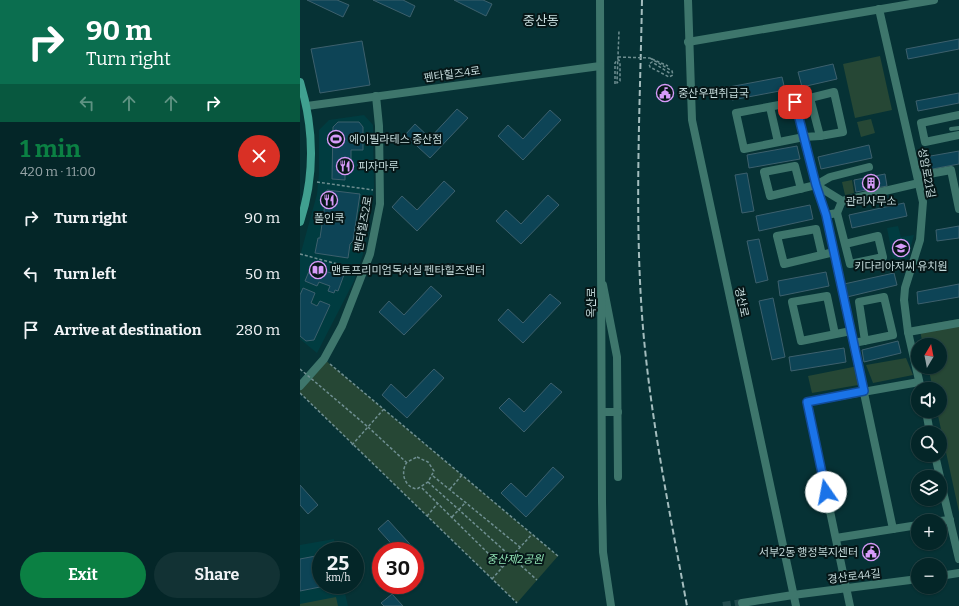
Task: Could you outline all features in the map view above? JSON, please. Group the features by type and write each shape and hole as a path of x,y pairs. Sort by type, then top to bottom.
{"main road":[{"path":"300,82 307,106 310,129 309,181 305,208 300,222"}],"street":[{"name":"옥산로","path":"600,0 603,552 611,606"},
{"name":"경산로","path":"688,0 688,42 692,120 796,606"},
{"name":"성암로21길","path":"877,0 919,180 923,215 918,249 905,288 904,312 919,382"},
{"path":"688,42 934,0"},
{"name":"펜타힐즈4로","path":"307,106 600,66"},
{"path":"834,92 844,132 804,137 744,149 736,113 810,98 834,92"},
{"name":"펜타힐즈2로","path":"300,386 324,359 342,326 370,254 380,204 379,126 376,96"},
{"path":"810,98 820,136"},
{"path":"795,102 816,185 826,215 893,529"},
{"path":"770,107 778,142"},
{"path":"959,115 921,122 925,142 959,135"},
{"path":"801,189 795,166 764,172 770,196 801,189 816,185 830,177 869,167"},
{"path":"816,185 842,201 951,170 959,209"},
{"path":"842,201 837,213 850,264 883,257 878,236 845,244"},
{"path":"826,215 837,213"},
{"path":"822,255 816,229 777,236 784,264 822,255 834,252"},
{"path":"602,274 617,357 618,477"},
{"path":"835,334 827,296 792,302 801,341 851,331"},
{"path":"854,343 865,341 893,335 884,297 859,302 865,341"},
{"path":"908,332 959,322"},
{"path":"850,606 807,402 864,391 911,386"},
{"path":"602,412 618,412"},
{"path":"947,506 959,559"},
{"path":"836,538 911,526"},
{"path":"947,575 959,573"},
{"name":"경산로44길","path":"742,603 911,580"}],"lane":[{"path":"951,129 959,128"}],"path":[{"path":"615,84 615,63 617,60 619,60 620,63 620,81 617,83 618,69 618,63 618,57 619,31"},
{"path":"618,57 650,58 668,66"},
{"path":"650,58 672,71 672,75 669,77 650,67 649,64 652,62 670,74"},
{"path":"309,181 380,191"},
{"path":"300,254 364,271"},
{"path":"324,359 558,556"},
{"path":"300,369 407,462"},
{"path":"300,393 517,603"},
{"path":"352,444 384,409"},
{"path":"417,458 423,459 433,466 433,476 422,488 414,489 406,482 402,471 407,462 417,458"},
{"path":"450,489 462,475"},
{"path":"433,476 520,547"},
{"path":"428,482 537,580"},
{"path":"422,488 502,567"},
{"path":"452,518 466,502"},
{"path":"427,516 438,504"},
{"path":"492,579 532,534"}],"shaded area":[{"path":"364,115 373,125 374,187 363,254 354,281 317,353 300,339 300,256 317,194 319,173 319,130 329,120"},
{"name":"키다리아저씨 유치원","path":"898,226 901,237 914,235 907,259 893,258 887,228"},
{"path":"334,539 334,542 317,542"},
{"path":"312,543 312,594 345,594 348,606 300,606 300,545"}],"green space":[{"path":"880,56 892,110 855,118 843,64"},
{"path":"871,119 875,133 861,137 857,122"},
{"path":"852,180 854,193 845,195 842,182"},
{"path":"959,319 959,512 947,457 947,426 940,426 939,418 947,418 947,382 931,382 930,374 947,374 947,338 922,338 919,326"},
{"path":"906,358 911,374 913,375 873,383 866,365"},
{"name":"중산제2공원","path":"324,359 558,556 517,603 300,393 300,386"},
{"path":"858,366 864,384 812,393 808,376"},
{"path":"336,597 338,606 300,606 300,604"}],"building":[{"path":"307,0 337,0 349,5 343,17"},
{"path":"373,0 403,0 415,6 410,17"},
{"path":"454,0 483,0 492,4 486,16"},
{"path":"959,39 959,49 908,59 906,49"},
{"path":"362,41 370,85 320,93 311,49"},
{"path":"833,64 837,79 802,87 798,72"},
{"path":"782,77 785,90 732,100 729,87"},
{"path":"959,93 959,103 918,111 916,101"},
{"path":"457,109 468,118 430,158 405,135 415,124 430,138"},
{"path":"550,110 561,120 523,160 498,136 508,125 523,139"},
{"path":"338,122 359,122 363,127 363,150 351,150 351,169 345,169 345,180 332,179 333,127"},
{"path":"869,145 872,158 821,169 818,157"},
{"path":"797,146 800,159 749,168 747,155"},
{"path":"959,151 959,164 927,170 925,157"},
{"path":"747,173 754,211 742,213 735,175"},
{"name":"관리사무소","path":"885,174 887,186 856,192 854,180"},
{"path":"444,181 455,191 417,231 392,207 402,196 417,210"},
{"path":"327,190 360,194 353,241 350,244 348,258 315,253 318,238 320,238"},
{"path":"548,195 559,205 521,244 496,221 506,210 521,224"},
{"path":"904,203 907,216 852,228 849,215"},
{"path":"810,205 813,219 759,231 756,216"},
{"path":"959,226 959,238 937,241 936,230"},
{"path":"759,239 768,280 756,283 747,241"},
{"path":"312,264 322,266 321,270 331,273 332,269 345,272 338,291 335,290 334,293 328,291 330,286 319,282 317,286 305,281"},
{"path":"826,272 829,286 780,296 778,281"},
{"path":"894,273 897,285 847,297 844,284"},
{"path":"959,284 959,297 918,304 917,292"},
{"path":"431,286 442,296 404,335 379,312 389,301 404,315"},
{"path":"303,288 315,293 311,303 317,306 320,301 330,305 314,340 306,341 300,336 300,295"},
{"path":"550,294 561,303 523,343 498,320 508,309 523,323"},
{"path":"773,298 785,357 772,360 759,301"},
{"path":"898,341 901,353 864,362 862,350"},
{"path":"844,348 846,362 791,371 789,357"},
{"path":"434,369 444,378 407,418 382,395 391,384 406,398"},
{"path":"551,383 562,392 524,432 499,408 509,398 524,412"},
{"path":"553,467 564,477 526,517 501,493 511,483 526,497"},
{"path":"300,485 318,505 308,514 300,505"},
{"path":"388,520 408,542 390,542 378,529"},
{"path":"312,557 312,589 300,591 300,559"},
{"path":"392,594 403,606 384,606 381,603"}],"tunnel":[{"path":"723,606 742,603"}],"railway":[{"path":"642,0 638,205 640,287 643,328 646,363 656,433 687,606"}],"place":[{"name":"중산우편취급국","path":"665,93"},
{"name":"에이필라테스 중산점","path":"336,139"},
{"name":"피자마루","path":"345,166"},
{"name":"관리사무소","path":"871,183"},
{"name":"폴인쿡","path":"329,200"},
{"name":"키다리아저씨 유치원","path":"901,248"},
{"name":"맨토프리미엄독서실 펜타힐즈센터","path":"318,270"},
{"name":"서부2동 행정복지센터","path":"871,552"}],"district":[{"name":"중산동","path":"541,20"}],"route":[{"path":"795,102 816,185 826,215 864,391 807,402 826,492"}]}
